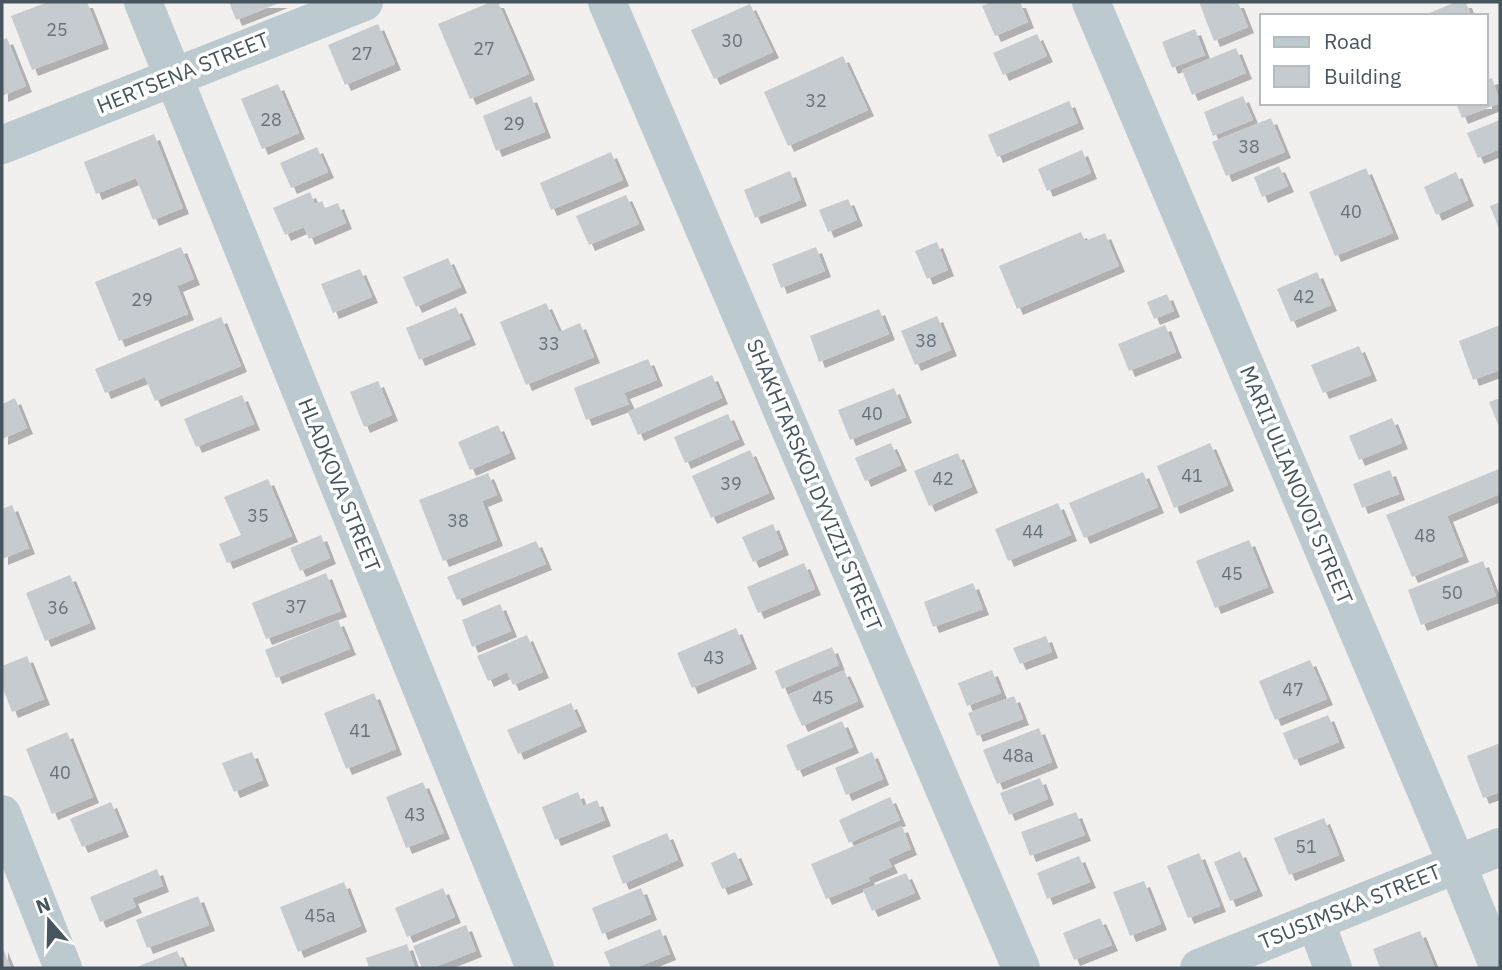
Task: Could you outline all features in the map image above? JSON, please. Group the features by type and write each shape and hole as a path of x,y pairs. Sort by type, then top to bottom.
{"street":[{"name":"HLADKOVA STREET","path":"143,2 535,968"},
{"name":"HERTSENA STREET","path":"2,145 364,2"},
{"name":"SHAKHTARSKOI DYVIZII STREET","path":"607,2 1021,968"},
{"name":"MARII ULIANOVOI STREET","path":"1091,2 1499,968"},
{"path":"2,814 64,968"},
{"name":"TSUSIMSKA STREET","path":"1199,968 1500,847"},
{"path":"1315,921 1333,968"}],"building":[{"path":"48,2 87,2 103,43 32,70 11,16"},
{"path":"229,2 282,2 236,20"},
{"path":"491,2 498,2 529,74 470,99 438,24"},
{"path":"992,2 1020,2 1028,22 995,36 982,6"},
{"path":"1199,2 1238,2 1248,27 1214,41"},
{"path":"1456,2 1466,2 1470,14 1427,14"},
{"path":"750,4 773,52 714,79 691,30"},
{"path":"378,24 395,64 345,85 328,45"},
{"path":"1195,29 1205,55 1172,68 1162,42"},
{"path":"1037,34 1047,56 1003,75 993,53"},
{"path":"7,38 26,86 2,96 2,40"},
{"path":"1236,48 1246,73 1192,95 1182,70"},
{"path":"843,56 868,110 788,146 764,92"},
{"path":"1492,78 1500,103 1462,118 1457,105 1488,105 1488,79"},
{"path":"278,84 299,133 262,149 241,99"},
{"path":"531,96 545,132 496,151 483,116"},
{"path":"1243,96 1253,120 1213,136 1204,112"},
{"path":"1069,101 1078,123 997,157 988,135"},
{"path":"1271,118 1285,152 1226,176 1212,142"},
{"path":"1500,120 1500,149 1478,158 1467,133"},
{"path":"154,134 183,208 153,220 136,178 96,194 84,162"},
{"path":"317,147 328,172 291,188 280,163"},
{"path":"1082,150 1091,173 1047,191 1038,169"},
{"path":"611,152 623,180 551,210 540,183"},
{"path":"1279,166 1288,186 1262,197 1254,177"},
{"path":"1366,168 1393,233 1335,256 1309,192"},
{"path":"790,171 801,200 755,218 744,190"},
{"path":"1456,172 1468,200 1436,215 1424,187"},
{"path":"310,192 315,204 322,201 325,208 338,203 346,223 309,239 304,227 285,235 273,208"},
{"path":"626,195 639,224 589,245 576,216"},
{"path":"848,199 857,220 828,232 819,210"},
{"path":"1500,202 1500,231 1490,206"},
{"path":"1081,232 1085,241 1105,233 1119,266 1017,309 999,266"},
{"path":"937,242 948,270 927,279 915,251"},
{"path":"181,247 194,279 177,286 188,314 119,341 95,282"},
{"path":"816,247 825,271 781,288 772,264"},
{"path":"448,258 461,287 416,307 403,277"},
{"path":"360,269 372,297 333,313 321,284"},
{"path":"1317,272 1331,305 1291,322 1277,289"},
{"path":"1167,294 1174,311 1154,319 1147,302"},
{"path":"546,303 559,332 580,323 594,357 526,385 500,322"},
{"path":"456,307 470,339 419,360 406,328"},
{"path":"879,309 889,334 819,362 810,336"},
{"path":"937,316 951,350 915,365 901,331"},
{"path":"221,317 241,366 155,401 145,377 105,393 95,369"},
{"path":"1165,325 1176,352 1129,371 1118,344"},
{"path":"1500,325 1500,370 1473,380 1459,341"},
{"path":"1359,346 1371,375 1323,393 1311,365"},
{"path":"648,359 657,380 624,393 629,404 586,420 574,388"},
{"path":"712,375 722,398 638,435 628,412"},
{"path":"378,381 392,415 364,427 350,392"},
{"path":"894,388 906,417 850,440 838,410"},
{"path":"242,395 254,424 196,447 184,419"},
{"path":"15,398 27,428 2,439 2,404"},
{"path":"1500,398 1500,429 1489,402"},
{"path":"728,414 739,439 685,463 674,437"},
{"path":"1392,418 1402,443 1359,460 1349,436"},
{"path":"498,425 510,453 470,470 458,442"},
{"path":"891,443 901,465 865,481 855,458"},
{"path":"1210,443 1228,485 1174,508 1157,466"},
{"path":"750,450 769,493 711,518 692,476"},
{"path":"958,453 972,487 929,506 914,471"},
{"path":"1499,469 1500,494 1447,516 1463,556 1412,577 1386,515"},
{"path":"1390,470 1399,494 1362,508 1353,484"},
{"path":"1143,472 1158,507 1084,538 1069,503"},
{"path":"488,473 497,495 482,501 497,540 443,561 419,500"},
{"path":"268,479 292,536 227,563 219,544 241,535 224,497"},
{"path":"1058,503 1071,535 1008,561 995,529"},
{"path":"12,505 29,548 2,559 2,509"},
{"path":"773,524 783,549 753,562 742,537"},
{"path":"321,535 330,558 300,571 290,548"},
{"path":"1249,540 1268,587 1215,608 1196,561"},
{"path":"536,541 546,564 457,600 447,577"},
{"path":"1483,561 1496,596 1421,625 1408,590"},
{"path":"804,563 815,589 758,613 747,587"},
{"path":"326,573 341,611 266,639 252,603"},
{"path":"70,575 90,623 45,641 26,593"},
{"path":"973,583 983,609 933,627 924,602"},
{"path":"500,604 511,631 472,647 462,620"},
{"path":"338,620 350,649 276,678 265,650"},
{"path":"736,628 751,663 692,688 677,653"},
{"path":"527,635 543,672 513,685 507,672 488,681 477,656"},
{"path":"1046,636 1052,652 1020,664 1013,648"},
{"path":"832,647 839,665 782,689 775,671"},
{"path":"27,656 44,699 12,712 2,686 2,666"},
{"path":"1310,660 1327,699 1275,720 1259,681"},
{"path":"844,670 858,701 802,726 788,695"},
{"path":"992,670 1001,693 967,706 958,683"},
{"path":"374,693 396,749 346,769 324,713"},
{"path":"1014,696 1023,719 977,736 968,713"},
{"path":"571,703 581,726 518,754 507,730"},
{"path":"1328,715 1339,742 1294,760 1283,733"},
{"path":"842,721 853,747 797,771 786,745"},
{"path":"1039,728 1052,762 997,784 983,750"},
{"path":"67,732 93,797 52,814 26,749"},
{"path":"1500,743 1500,792 1483,798 1467,756"},
{"path":"252,752 263,780 234,792 222,763"},
{"path":"872,752 883,779 846,795 835,768"},
{"path":"1040,778 1048,799 1009,815 1000,793"},
{"path":"423,782 444,833 406,848 386,797"},
{"path":"578,792 583,806 597,800 605,820 555,840 542,807"},
{"path":"890,797 900,820 849,843 839,820"},
{"path":"111,802 123,831 82,847 70,819"},
{"path":"1076,812 1085,835 1030,856 1021,832"},
{"path":"1324,818 1339,855 1289,875 1274,838"},
{"path":"902,826 911,849 888,859 892,867 868,877 870,881 826,899 811,864"},
{"path":"667,833 678,860 623,884 612,856"},
{"path":"1240,851 1257,890 1230,901 1214,862"},
{"path":"735,852 747,879 722,889 711,863"},
{"path":"1199,853 1220,906 1188,918 1167,866"},
{"path":"1079,856 1090,882 1047,899 1037,873"},
{"path":"157,869 163,886 132,898 136,907 100,922 90,897"},
{"path":"906,873 915,893 872,911 863,890"},
{"path":"1144,881 1161,924 1130,936 1113,892"},
{"path":"344,882 361,926 298,952 280,907"},
{"path":"443,888 455,917 407,937 395,908"},
{"path":"641,888 651,914 602,934 592,908"},
{"path":"198,896 209,925 147,948 136,920"},
{"path":"1100,918 1112,945 1074,960 1063,933"},
{"path":"466,925 476,951 432,968 422,968 413,946"},
{"path":"660,929 670,954 635,968 611,968 604,952"},
{"path":"1420,931 1435,968 1380,968 1373,949"},
{"path":"407,944 415,968 369,968 366,958"},
{"path":"2,946 11,968 2,968"},
{"path":"177,951 185,968 134,968"}]}
